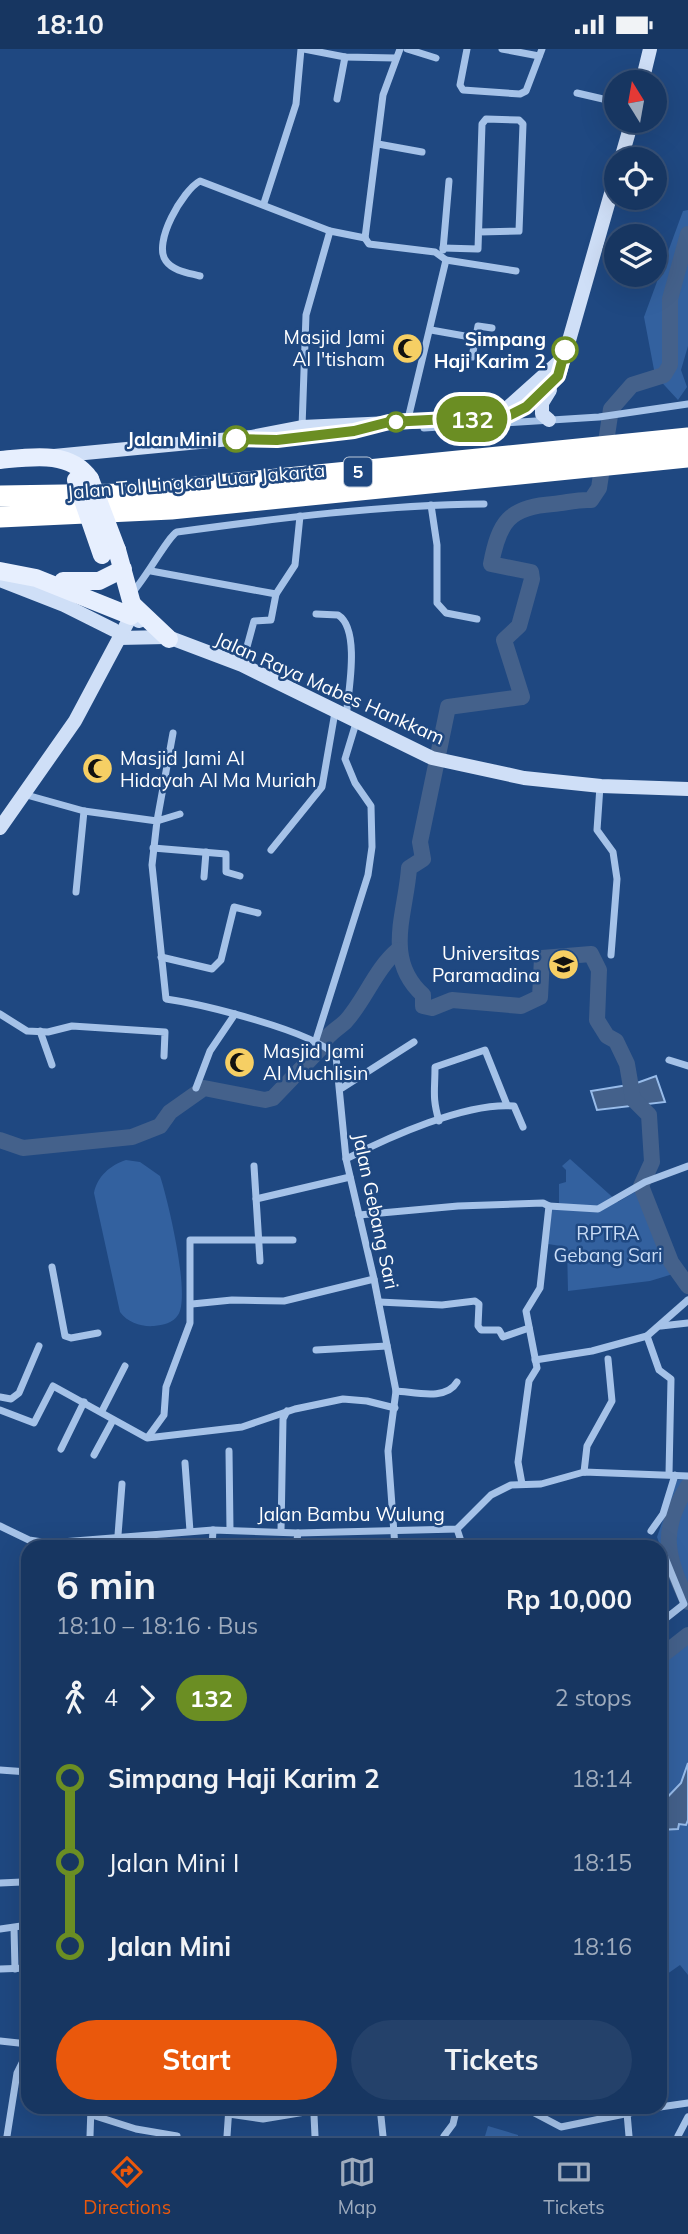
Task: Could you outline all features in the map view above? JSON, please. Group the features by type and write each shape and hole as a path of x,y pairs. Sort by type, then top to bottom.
{"highway":[{"name":"Jalan Tol Lingkar Luar Jakarta","path":"625,455 688,438"},
{"name":"Jalan Tol Lingkar Luar Jakarta","path":"5,519 172,509 625,455 688,457"},
{"name":"Jalan Tol Lingkar Luar Jakarta","path":"0,496 126,495 588,459"}],"main road":[{"path":"645,70 650,49"},
{"path":"549,420 542,414 541,407 558,376 606,210"},
{"path":"489,421 515,403 561,360"},
{"path":"0,460 251,437 277,440 311,430 389,422 489,421 526,407 558,376"},
{"path":"311,430 354,431 389,422"},
{"path":"82,475 99,456 117,450"},
{"path":"0,828 75,721 116,638 127,607 82,475 46,457"},
{"path":"0,572 89,583 116,573"},
{"path":"36,578 127,607 168,638"},
{"path":"0,580 64,605 116,638 168,638"},
{"name":"Jalan Raya Mabes Hankkam","path":"168,638 242,665 346,718 438,759 524,778 601,786 688,789"}],"street":[{"path":"264,203 296,104 302,49 345,57 396,58"},
{"path":"400,49 383,95 365,238 369,244 435,252 444,258 516,271"},
{"path":"407,49 436,58"},
{"path":"467,49 460,85 469,92 522,94 541,53 502,49"},
{"path":"337,99 345,57"},
{"path":"577,93 604,99"},
{"path":"443,248 477,250 483,121 519,120 523,124 519,231 479,232"},
{"path":"378,144 422,152"},
{"path":"200,276 172,267 166,261 162,249 165,231 186,193 200,181 264,203 330,232 365,238"},
{"path":"407,423 431,330 444,258 449,181"},
{"path":"311,430 306,315 330,232"},
{"path":"472,357 478,325 492,328"},
{"path":"431,330 476,338"},
{"path":"354,431 489,421 599,417 688,404"},
{"path":"127,607 151,572 170,535 177,532 300,516 431,505 484,504"},
{"path":"431,505 437,545 437,603 446,613 477,619"},
{"path":"242,665 254,621 271,621 276,594 295,565 300,516"},
{"path":"151,572 276,594"},
{"path":"315,1043 368,875 371,855 371,806 355,783 345,759 351,668 348,626 338,615 316,614"},
{"path":"271,850 322,787 346,718"},
{"path":"155,1002 166,999 152,865 153,848 173,733"},
{"path":"601,786 597,830 613,852 617,879 611,955"},
{"path":"23,794 84,811 157,821 180,814"},
{"path":"76,892 84,811"},
{"path":"153,848 226,854 226,872 240,876"},
{"path":"204,877 206,852"},
{"path":"161,957 212,969 221,960 234,907 258,913"},
{"name":"Jalan Gebang Sari","path":"166,999 235,1014 315,1043 336,1056 342,1087 341,1121 346,1159 379,1302 396,1391 388,1451 394,1540"},
{"path":"0,1014 27,1031 91,1027 165,1033 164,1056"},
{"path":"196,1088 210,1051 235,1014"},
{"path":"40,1031 40,1039 52,1065"},
{"path":"342,1087 414,1042"},
{"path":"439,1121 432,1095 436,1083 436,1067 485,1050 507,1105"},
{"path":"669,1060 688,1066"},
{"path":"346,1159 392,1135 491,1106 507,1105 518,1111 523,1127"},
{"path":"359,1215 458,1206 543,1203 549,1206 598,1209 645,1182 688,1166"},
{"path":"254,1167 260,1261"},
{"path":"256,1199 350,1177"},
{"path":"522,1484 518,1462 529,1381 537,1369 528,1328 527,1306 540,1288 549,1206"},
{"path":"147,1438 164,1415 166,1387 190,1323 190,1240 293,1240"},
{"path":"52,1267 65,1336 71,1338 98,1333"},
{"path":"192,1304 232,1300 284,1301 374,1279"},
{"path":"535,1360 592,1351 647,1336 662,1326 688,1300"},
{"path":"379,1302 442,1304 475,1301 479,1304 478,1326 481,1330 499,1330 503,1337 528,1328"},
{"path":"662,1326 688,1323"},
{"path":"647,1336 659,1370 671,1379 672,1475 663,1514 651,1531"},
{"path":"0,1397 11,1399 19,1393 39,1346"},
{"path":"316,1350 387,1346"},
{"path":"584,1472 587,1446 612,1401 608,1359"},
{"path":"102,1411 125,1366"},
{"path":"396,1391 444,1394 453,1389 457,1382"},
{"path":"0,1410 31,1424 53,1386 147,1438 242,1427 287,1411 351,1399 395,1408"},
{"path":"61,1449 84,1402"},
{"path":"281,1531 284,1419 287,1411"},
{"path":"94,1455 113,1420"},
{"path":"229,1451 230,1530"},
{"path":"185,1463 190,1531"},
{"name":"Jalan Bambu Wulung","path":"80,1540 118,1535 213,1530 298,1533 457,1529 498,1490 522,1484 541,1484 584,1472 688,1476"},
{"path":"118,1535 122,1483"},
{"name":"Jalan Bambu Wulung","path":"0,1526 30,1540"},
{"path":"457,1529 461,1540"},
{"path":"212,1540 213,1530"},
{"path":"297,1540 298,1533"},
{"path":"667,1562 684,1603 667,1617"},
{"path":"0,1770 21,1772"},
{"path":"0,1883 21,1878"},
{"path":"0,1929 21,1927"},
{"path":"14,1929 15,1969"},
{"path":"0,1969 21,1969"},
{"path":"0,2041 21,2043"},
{"path":"6,2136 17,2073 21,2065"},
{"path":"667,2106 688,2103"},
{"path":"90,2136 92,2114"},
{"path":"100,2114 137,2129 177,2136"},
{"path":"227,2136 229,2114"},
{"path":"244,2114 263,2119 292,2114"},
{"path":"313,2114 315,2136"},
{"path":"381,2114 383,2136"},
{"path":"446,2135 454,2114"},
{"path":"536,2114 561,2127 623,2114"},
{"path":"628,2114 629,2136"},
{"path":"678,2136 688,2117"},
{"path":"558,2136 561,2127"}],"green space":[{"path":"688,210 688,346 681,370 687,387 678,400 655,375 644,317 655,287 667,287 667,254 683,211"},
{"name":"RPTRA Gebang Sari","path":"570,1159 618,1202 640,1189 673,1274 650,1281 568,1291 567,1247 548,1244 552,1207 559,1203 559,1184 566,1182 566,1170 562,1166"},
{"path":"126,1160 140,1162 160,1176 173,1226 180,1269 181,1305 176,1318 161,1325 140,1325 120,1312 94,1193 105,1172"},
{"path":"688,1479 688,1604 667,1564 667,1540 658,1540 657,1537 677,1480"},
{"path":"688,1637 688,1975 680,1965 667,1974 667,1655"},
{"path":"488,2126 518,2135 518,2136 485,2136"}],"shaded area":[{"path":"656,1076 665,1102 597,1110 591,1091 634,1084"},
{"path":"688,1763 688,1820 686,1825 679,1824 678,1829 667,1830 667,1798 681,1783"}],"waterway":[{"path":"688,234 670,299 670,365 664,375 632,385 611,409 599,488 591,500 538,506 516,513 508,519 498,537 491,564 531,572 532,579 519,626 504,640 522,697 448,707 420,842 423,859 409,868 400,935 404,966 411,981 423,995 423,1006 432,1008 452,1000 521,1006 540,997 542,958 591,954 599,970 597,1020 607,1036 616,1041 627,1064 633,1099 649,1115 652,1162 641,1186 671,1262 688,1286"},
{"path":"323,1044 353,1013 383,966 398,950"},
{"path":"0,1140 23,1148 132,1137 160,1126 170,1112 204,1088 265,1100 273,1098 321,1048"},
{"path":"688,1486 669,1530 671,1557 688,1602"},
{"path":"667,1652 688,1635"}],"bus line":[{"name":"132","path":"236,439 251,437 277,440 354,431 389,422 508,416 526,407 558,376 565,350"}],"place":[{"name":"Masjid Jami Al I'tisham","path":"408,348"},
{"name":"Simpang Haji Karim 2","path":"565,350"},
{"name":"Jalan Mini","path":"236,439"},
{"name":"Masjid Jami Al Hidayah Al Ma Muriah","path":"97,769"},
{"name":"Universitas Paramadina","path":"563,964"},
{"name":"Masjid Jami Al Muchlisin","path":"240,1062"}]}
